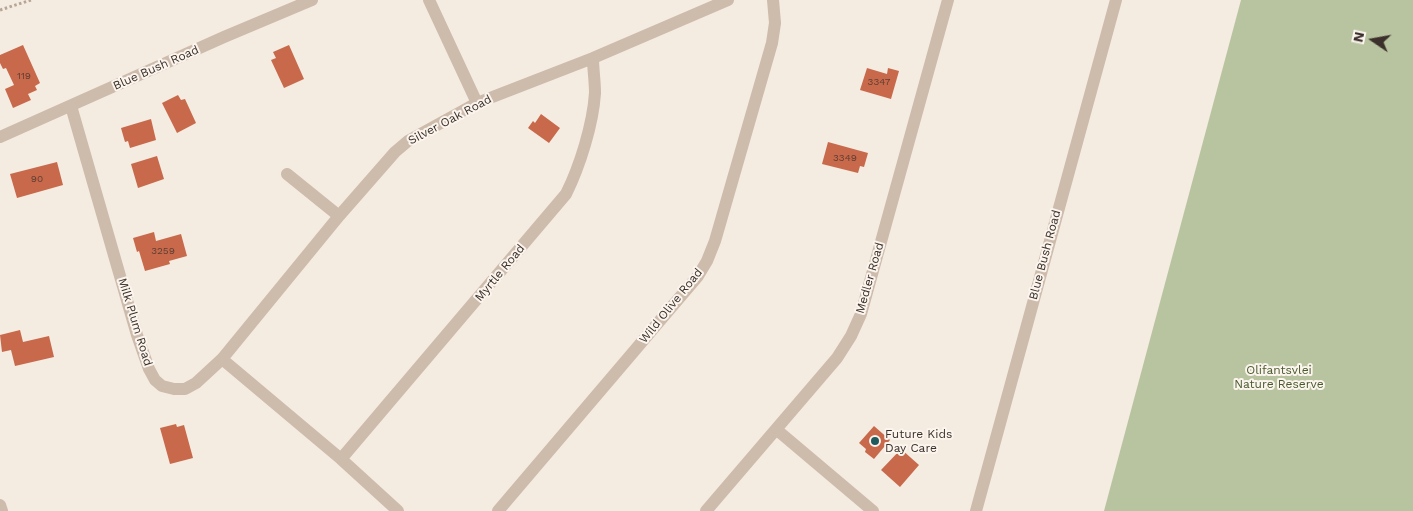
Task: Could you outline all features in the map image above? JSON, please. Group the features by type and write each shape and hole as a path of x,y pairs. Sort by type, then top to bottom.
{"street":[{"name":"Blue Bush Road","path":"0,137 224,37 312,0"},
{"path":"429,0 477,103"},
{"name":"Silver Oak Road","path":"222,359 339,216 402,146 419,134 477,103 593,58 728,0"},
{"name":"Wild Olive Road","path":"498,511 698,276 707,261 715,241 772,43 776,23 773,0"},
{"name":"Medler Road","path":"706,511 837,358 851,336 861,314 948,0"},
{"name":"Blue Bush Road","path":"976,511 1116,0"},
{"name":"Myrtle Road","path":"341,459 566,194 576,174 592,112 595,92 593,58"},
{"name":"Milk Plum Road","path":"71,106 137,335 155,380 162,386 185,389 196,383 222,359"},
{"path":"287,174 339,216"},
{"path":"222,359 341,459 398,511"},
{"path":"776,430 873,511"},
{"path":"0,505 2,511"}],"path":[{"path":"0,10 31,0"}],"green space":[{"name":"Olifantsvlei Nature Reserve","path":"1241,0 1413,0 1413,511 1104,511"}],"building":[{"path":"23,45 40,83 35,86 37,90 28,94 31,100 13,108 5,89 14,85 6,68 3,69 0,63 0,55"},
{"path":"289,45 304,79 284,88 271,60 276,58 273,52"},
{"path":"867,68 887,74 888,68 899,71 891,99 860,90"},
{"path":"178,95 181,100 185,99 196,123 177,133 162,103"},
{"path":"541,114 560,128 549,143 528,128 533,121 535,123"},
{"path":"151,119 156,140 130,148 128,141 125,142 121,128"},
{"path":"828,142 868,153 864,167 860,166 858,173 822,164"},
{"path":"157,156 164,179 138,188 131,164"},
{"path":"57,162 63,185 17,198 10,174"},
{"path":"154,232 156,241 181,234 187,256 169,261 170,264 145,271 133,238"},
{"path":"20,330 23,342 49,336 54,357 15,366 11,350 2,352 0,335"},
{"path":"176,424 177,427 184,425 193,458 170,464 160,428"},
{"name":"Future Kids Day Care","path":"874,426 890,440 874,459 865,452 866,449 859,443"},
{"path":"901,449 919,465 900,487 881,470"}],"place":[{"name":"Future Kids Day Care","path":"875,441"}]}
